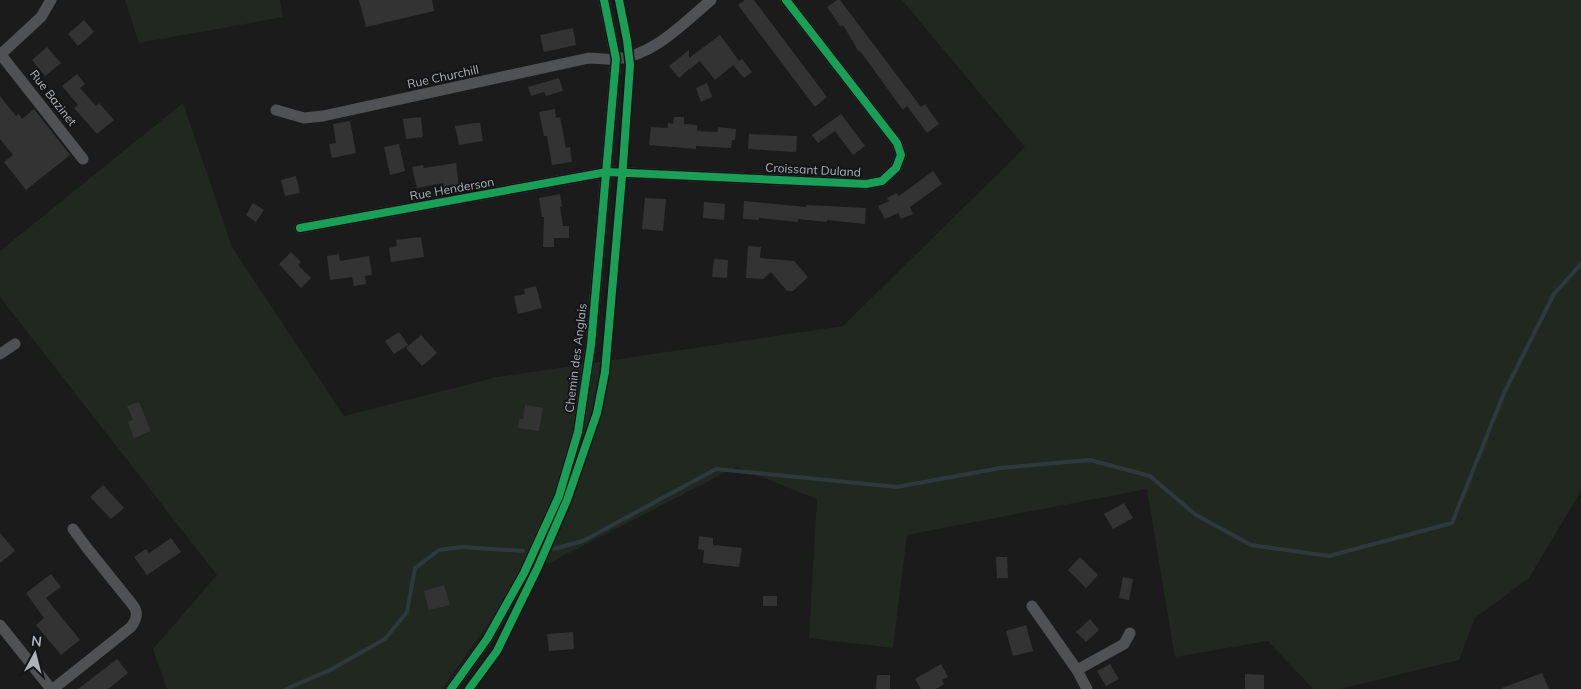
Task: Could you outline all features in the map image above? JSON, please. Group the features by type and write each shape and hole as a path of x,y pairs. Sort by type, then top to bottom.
{"street":[{"path":"1,55 41,17 51,0"},
{"name":"Chemin des Anglais","path":"451,689 487,639 524,573 559,496 578,432 591,345 616,59 604,0"},
{"path":"616,59 628,57 665,39 710,0"},
{"name":"Croissant Duland","path":"607,172 866,184 882,181 896,168 901,155 897,143 786,0"},
{"name":"Rue Bazinet","path":"1,55 83,159"},
{"name":"Rue Churchill","path":"276,110 304,118 323,116 589,58 616,59"},
{"name":"Rue Henderson","path":"300,228 607,172"},
{"path":"0,354 15,344"},
{"path":"0,625 52,689 131,627 137,614 136,609 86,548 73,529"},
{"path":"1032,606 1077,670 1088,689"},
{"path":"1077,670 1124,644 1130,633"}],"shaded area":[{"path":"125,0 280,0 283,17 139,43"},
{"path":"902,0 1581,0 1581,491 1529,578 1475,618 1459,660 1340,689 1313,689 1268,641 1175,657 1147,489 907,535 893,648 809,638 817,499 736,467 522,577 442,689 167,689 153,649 217,575 0,297 0,251 183,103 232,247 344,416 497,377 843,326 1025,147"}],"building":[{"path":"359,0 432,0 434,11 366,27"},
{"path":"745,0 754,0 827,97 815,107 738,5"},
{"path":"840,0 921,107 925,104 939,124 927,133 907,106 903,110 859,52 843,25 841,27 827,7"},
{"path":"84,20 94,32 78,46 68,34"},
{"path":"573,28 576,45 544,52 540,35"},
{"path":"720,35 739,61 742,59 752,72 744,78 733,65 715,80 700,61 689,70 688,68 679,78 669,66 689,50 689,58"},
{"path":"47,47 61,63 45,76 32,60"},
{"path":"77,74 85,84 80,88 96,106 99,103 114,120 97,134 74,108 78,105 62,86"},
{"path":"559,78 563,91 546,96 544,92 531,96 528,87"},
{"path":"707,83 712,97 701,102 696,88"},
{"path":"0,96 16,116 19,114 22,119 34,109 70,155 26,190 4,162 13,155 0,139"},
{"path":"555,109 556,118 560,117 566,148 570,147 572,162 552,165 547,136 544,136 539,112"},
{"path":"841,114 865,146 853,155 835,131 818,143 812,135"},
{"path":"421,117 423,137 406,139 403,119"},
{"path":"674,117 684,117 684,124 697,125 697,131 718,132 718,127 736,129 735,140 732,140 731,148 696,146 696,149 649,145 651,127 668,128 668,123 673,124"},
{"path":"350,121 356,153 332,158 329,144 336,143 333,124"},
{"path":"480,123 483,141 459,145 455,126"},
{"path":"749,134 797,136 796,152 748,149"},
{"path":"399,144 405,171 390,175 384,147"},
{"path":"456,163 459,186 444,187 443,183 417,188 412,167 423,165 424,168"},
{"path":"933,171 942,184 910,207 913,214 901,219 898,213 885,219 878,206 889,201 887,198 897,193 899,196"},
{"path":"296,176 300,193 285,196 281,180"},
{"path":"560,194 563,226 569,226 569,238 554,238 554,247 543,247 544,217 542,217 539,198"},
{"path":"645,198 666,199 663,231 642,229"},
{"path":"744,201 806,207 807,205 866,208 865,224 827,220 827,222 798,219 798,222 759,218 759,220 743,219"},
{"path":"704,202 725,204 724,220 703,218"},
{"path":"253,203 264,210 256,222 246,215"},
{"path":"421,237 424,257 391,262 389,248 397,246 396,240"},
{"path":"748,246 761,247 760,258 794,261 808,277 793,291 787,291 771,272 763,279 746,278"},
{"path":"291,252 301,262 298,265 311,278 301,288 279,264"},
{"path":"339,254 340,261 369,256 372,275 365,276 366,284 354,286 352,277 330,280 327,256"},
{"path":"714,259 728,260 727,278 712,277"},
{"path":"536,286 542,308 518,314 514,296 525,294 524,289"},
{"path":"399,332 408,345 394,354 385,341"},
{"path":"421,335 437,353 422,366 406,348"},
{"path":"139,402 151,431 134,438 128,422 133,420 127,406"},
{"path":"525,405 543,408 539,431 518,428 519,419 523,419"},
{"path":"103,485 124,508 111,519 90,497"},
{"path":"1124,503 1133,518 1113,529 1104,514"},
{"path":"0,533 15,551 0,563"},
{"path":"699,536 713,538 713,545 742,548 739,567 703,563 704,550 698,549"},
{"path":"171,538 181,552 147,575 134,557 146,549 149,553"},
{"path":"996,557 1007,557 1008,578 997,578"},
{"path":"1080,557 1098,575 1086,588 1068,570"},
{"path":"51,574 61,587 46,598 80,640 61,655 36,625 44,618 26,593"},
{"path":"1123,577 1133,579 1129,600 1119,598"},
{"path":"444,585 450,605 429,610 424,591"},
{"path":"763,596 777,596 777,606 763,606"},
{"path":"1090,619 1099,630 1086,642 1076,632"},
{"path":"1026,625 1033,651 1013,656 1006,631"},
{"path":"573,632 574,649 549,651 547,634"},
{"path":"117,659 128,673 108,689 78,689"},
{"path":"941,664 948,677 942,680 944,684 936,689 921,689 915,679"},
{"path":"1110,664 1119,679 1106,686 1097,671"},
{"path":"1542,673 1549,689 1502,689 1502,688"},
{"path":"1245,674 1264,675 1264,689 1245,689"},
{"path":"877,675 890,675 890,689 876,689"}],"waterway":[{"path":"554,549 583,541 716,469 897,487 1000,468 1090,460 1150,476 1196,515 1251,545 1329,556 1452,523 1504,393 1554,294 1581,264"},
{"path":"286,689 330,670 385,639 407,612 415,568 439,550 462,547 523,551"}],"cycle path":[{"path":"451,689 487,639 524,573 559,496 578,432 591,345 616,59 604,0"},
{"path":"469,689 497,651 538,567 567,500 597,413 605,372 630,65 619,0"},
{"path":"300,228 607,172 866,184 882,181 896,168 901,155 897,143 786,0"}]}
